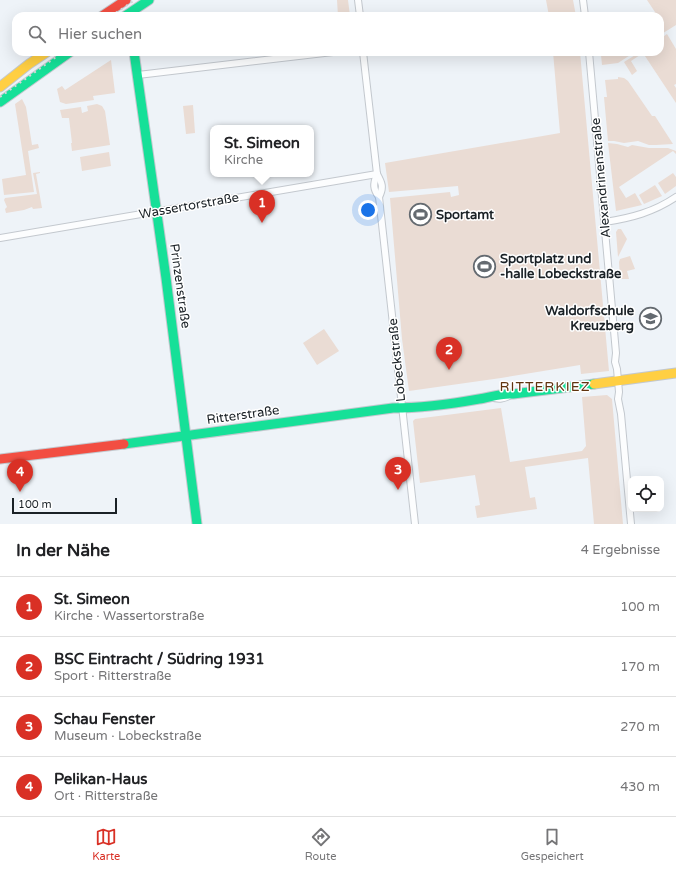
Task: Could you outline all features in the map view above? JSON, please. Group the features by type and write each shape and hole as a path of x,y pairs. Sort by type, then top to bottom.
{"main road":[{"path":"108,12 126,0 127,12"},
{"path":"131,12 149,0"},
{"path":"0,87 42,56"},
{"path":"0,102 64,56"},
{"name":"Prinzenstraße","path":"135,56 197,524"},
{"name":"Ritterstraße","path":"0,459 490,397 501,393 513,394 676,372"}],"street":[{"path":"358,0 360,12"},
{"path":"583,0 584,12"},
{"path":"138,75 299,56"},
{"name":"Lobeckstraße","path":"363,56 377,174 382,182 383,190 379,197 414,524"},
{"name":"Alexandrinenstraße","path":"589,56 616,353 615,362 619,392 622,401 621,414 631,524"},
{"name":"Wassertorstraße","path":"0,238 377,174"},
{"path":"605,222 641,215 662,206 676,197"}],"shaded area":[{"path":"337,0 348,0 350,12 338,12"},
{"path":"546,0 573,0 575,12 548,12"},
{"path":"647,0 676,0 676,25 664,32 664,12 655,12"},
{"path":"667,34 676,49 676,84 674,85 676,88 676,103 645,56 664,56 664,36"},
{"name":"Sportplatz und -halle Lobeckstraße","path":"553,56 580,56 609,371 581,374 580,365 409,391 402,339 390,198 450,192 451,197 459,195 458,186 389,192 385,163 560,133"},
{"path":"601,56 629,56 618,63 602,65"},
{"path":"634,56 638,56 631,61 637,71 632,75 624,62"},
{"path":"111,60 115,93 93,96 94,100 66,104 60,102 57,89 62,86 65,90"},
{"path":"618,77 624,78 628,81 652,116 655,116 673,144 649,145 638,141 624,143 608,141 604,97 607,97 605,80 618,79"},
{"path":"22,99 26,107 32,145 38,144 39,148 28,151 34,192 4,195 2,179 26,175 15,104"},
{"path":"97,104 102,106 105,111 110,145 72,151 69,118 62,118 60,110 81,107 82,113 88,111 87,106"},
{"path":"193,105 195,133 186,134 183,106"},
{"path":"608,143 628,147 632,145 649,148 668,148 676,151 676,154 673,151 619,187 626,198 635,193 642,205 616,211"},
{"path":"109,152 111,166 82,171 80,157"},
{"path":"40,172 36,174 42,208 33,209 32,207 6,213 5,209 7,207 4,200 5,198 37,194 33,173"},
{"path":"673,173 676,177 676,186 665,194 658,183"},
{"path":"655,185 662,196 644,204 639,195"},
{"path":"618,229 621,229 627,239 618,257 616,232"},
{"path":"630,256 635,269 627,271 629,279 620,279 620,259"},
{"path":"324,329 339,351 317,365 303,343"},
{"path":"607,395 612,399 623,524 594,524 588,458 525,467 530,498 535,497 537,509 477,518 475,506 480,505 475,475 420,483 413,421 415,419 501,408 510,462 582,451 586,446 582,397"}],"railway":[{"path":"117,12 135,0"},
{"path":"0,97 57,56"}],"traffic: fast":[{"path":"131,12 149,0"},
{"path":"0,102 64,56"},
{"path":"135,56 166,278 197,524"},
{"path":"124,444 393,408 436,405 500,395 594,384"}],"traffic: slow":[{"path":"0,87 41,56"},
{"path":"594,384 676,373"}],"traffic: jam":[{"path":"108,12 126,0"},
{"path":"0,459 124,444"}],"place":[{"name":"Sportamt","path":"421,215"},
{"name":"St. Simeon","path":"262,223"},
{"name":"Sportplatz und -halle Lobeckstraße","path":"484,266"},
{"name":"Waldorfschule Kreuzberg","path":"650,318"},
{"name":"BSC Eintracht / Südring 1931","path":"449,370"},
{"name":"Schau Fenster","path":"398,490"},
{"name":"Pelikan-Haus","path":"20,492"}],"district":[{"name":"RITTERKIEZ","path":"545,386"}]}
